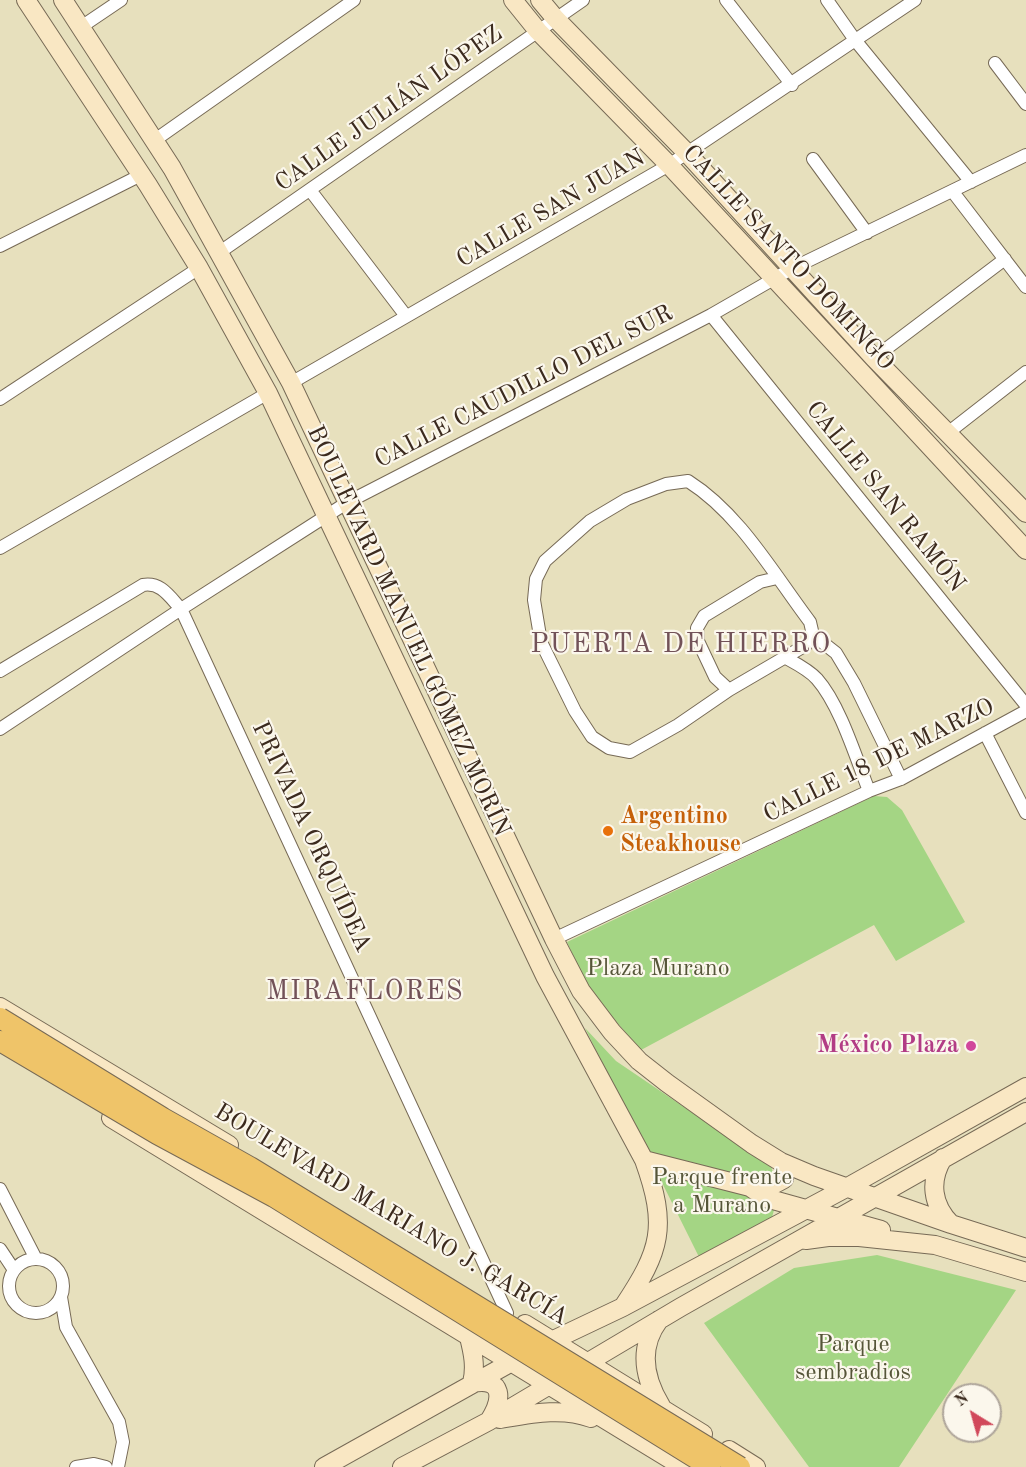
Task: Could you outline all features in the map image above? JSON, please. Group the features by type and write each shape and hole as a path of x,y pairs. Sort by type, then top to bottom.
{"main road":[{"name":"BOULEVARD MANUEL GÓMEZ MORÍN","path":"26,0 199,268 268,393 545,976 644,1160 653,1185 658,1213 658,1234 653,1255 646,1270 623,1307"},
{"name":"BOULEVARD MANUEL GÓMEZ MORÍN","path":"63,0 155,140 220,252 291,383 554,939 581,991 596,1013 639,1060 783,1170 846,1188 1026,1248"},
{"name":"CALLE SANTO DOMINGO","path":"513,0 538,30 669,165 1026,550"},
{"name":"CALLE SANTO DOMINGO","path":"540,0 687,153 874,358 1024,507"},
{"name":"BOULEVARD MARIANO J. GARCÍA","path":"0,1007 358,1222 662,1407 756,1467"},
{"path":"0,1018 164,1118 260,1173 740,1467"},
{"path":"0,1041 157,1134 274,1197 710,1467"},
{"path":"0,1050 683,1467"},
{"path":"324,1467 472,1383 623,1307 846,1188 1026,1087"},
{"path":"402,1467 489,1421 795,1241 1026,1112"},
{"path":"943,1158 934,1177 934,1198 944,1217 951,1224"},
{"path":"644,1160 750,1188 766,1198 1026,1272"},
{"path":"750,1188 771,1186 783,1170"},
{"path":"774,1254 784,1203 783,1170"},
{"path":"339,1257 358,1222"},
{"path":"795,1241 828,1237 859,1237 935,1245"},
{"path":"659,1320 647,1347 646,1369 651,1389 662,1407"},
{"path":"469,1337 474,1356 472,1383"},
{"path":"472,1383 484,1381 490,1383 498,1393 497,1409 489,1421"},
{"path":"489,1421 553,1412 579,1413 622,1430"}],"street":[{"path":"81,27 121,0"},
{"path":"155,140 354,0"},
{"name":"CALLE JULIÁN LÓPEZ","path":"220,252 583,0"},
{"path":"726,0 792,85"},
{"path":"827,0 855,40 971,182"},
{"name":"CALLE SAN JUAN","path":"291,383 669,165 792,85 915,0"},
{"path":"995,63 1026,105"},
{"name":"CALLE CAUDILLO DEL SUR","path":"0,729 348,502 711,315 791,269 953,192 1026,154"},
{"path":"813,159 867,233"},
{"path":"0,246 141,175"},
{"path":"310,190 406,316"},
{"path":"953,192 1026,287"},
{"path":"874,358 1005,259"},
{"path":"0,399 199,268"},
{"name":"CALLE SAN RAMÓN","path":"711,315 1026,705"},
{"path":"949,432 1026,372"},
{"path":"0,548 268,393"},
{"path":"813,635 806,645 786,658 729,690 678,725 630,752 609,748 592,737 586,728 541,642 534,600 536,579 545,561 590,521 627,499 666,484 688,481 710,495 761,554 810,622 813,635 836,653 854,683 901,779"},
{"path":"729,690 715,677 698,641 697,628 704,616 760,582 777,578"},
{"name":"PRIVADA ORQUÍDEA","path":"0,671 143,585 159,586 181,609 507,1313"},
{"path":"786,658 802,666 816,678 830,697 869,791"},
{"name":"CALLE 18 DE MARZO","path":"554,939 869,791 901,779 1026,711"},
{"path":"985,733 1026,813"},
{"path":"0,1189 36,1259"},
{"path":"0,1249 14,1270"},
{"path":"66,1326 38,1313 21,1309 10,1295 10,1278 20,1264 36,1259 45,1260 59,1271 63,1288 61,1297 66,1326 119,1422 123,1442 118,1467"},
{"path":"38,1313 52,1308 61,1297"},
{"path":"76,1467 94,1464 106,1467"}],"green space":[{"name":"Plaza Murano","path":"874,796 887,797 902,810 965,922 896,961 874,925 641,1050 590,992 567,942"},
{"name":"Parque frente a Murano","path":"585,1028 616,1061 771,1166 779,1192 771,1221 699,1257"},
{"name":"Parque sembradios","path":"877,1255 1016,1290 955,1383 942,1383 942,1402 899,1467 809,1467 704,1323 794,1268"}],"place":[{"name":"Argentino Steakhouse","path":"608,831"},
{"name":"México Plaza","path":"971,1046"}],"district":[{"name":"PUERTA DE HIERRO","path":"681,645"},
{"name":"MIRAFLORES","path":"365,992"}]}
